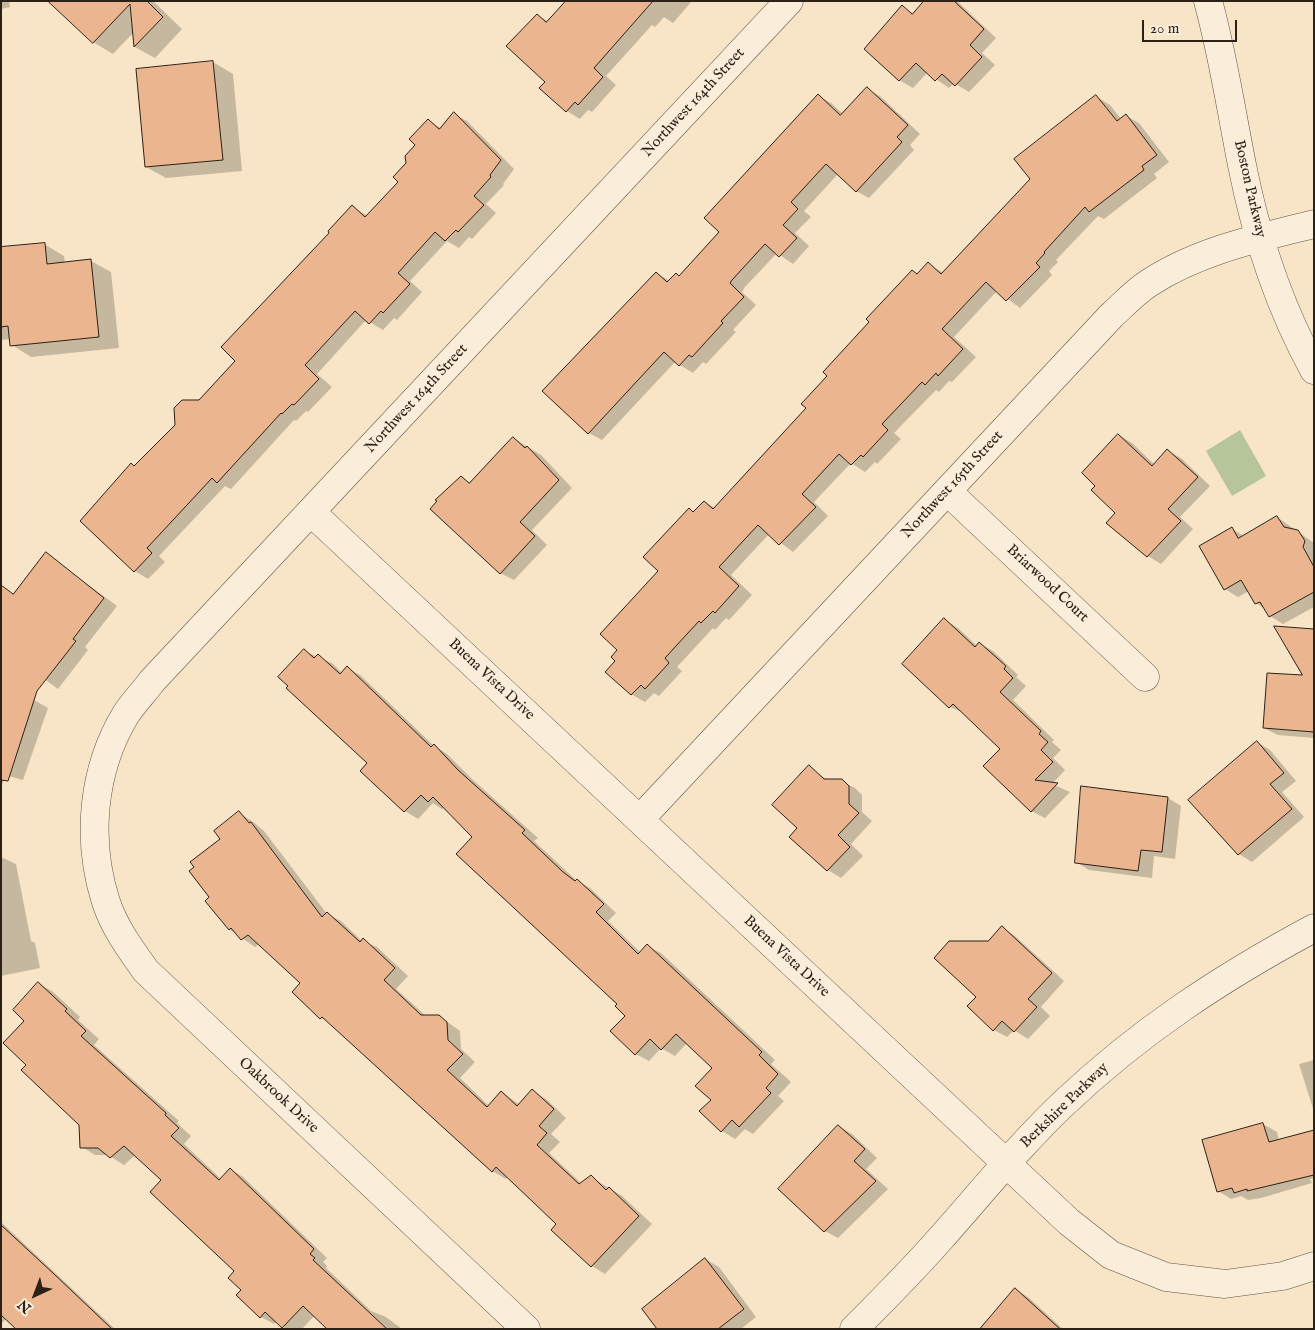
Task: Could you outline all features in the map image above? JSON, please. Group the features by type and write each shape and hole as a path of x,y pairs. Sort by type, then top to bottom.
{"street":[{"name":"Northwest 164th Street","path":"94,825 98,787 106,758 127,713 152,681 789,1"},
{"name":"Boston Parkway","path":"1208,1 1217,33 1242,166 1259,238 1284,307 1314,370"},
{"name":"Northwest 165th Street","path":"640,819 1111,316 1148,284 1181,265 1259,238 1314,224"},
{"name":"Briarwood Court","path":"948,492 1145,677"},
{"name":"Buena Vista Drive","path":"311,512 1069,1222 1111,1254 1166,1277 1225,1284 1283,1276 1314,1266"},
{"name":"Oakbrook Drive","path":"94,825 97,865 107,903 124,939 146,971 526,1329"},
{"name":"Berkshire Parkway","path":"854,1329 902,1281 1006,1163 1063,1105 1111,1062 1161,1022 1212,986 1314,928"}],"green space":[{"path":"1240,430 1266,476 1232,496 1206,451"}],"building":[{"path":"48,1 147,1 163,17 134,47 130,4 93,43"},
{"path":"566,1 653,1 594,68 603,77 578,105 575,102 566,112 539,88 545,82 506,46 537,14 546,22"},
{"path":"924,1 954,1 984,29 970,45 982,57 955,86 942,74 935,81 916,63 899,81 864,49 902,5 912,14"},
{"path":"213,61 223,160 145,167 136,69"},
{"path":"867,87 908,125 897,137 902,142 856,192 826,164 791,202 798,209 783,225 797,238 779,257 765,244 732,280 730,283 744,297 721,321 723,323 692,357 689,355 679,366 664,352 588,434 542,391 656,272 667,282 676,273 679,276 719,232 704,218 818,94 840,115"},
{"path":"1096,95 1117,121 1126,114 1157,155 1142,166 1144,170 1089,212 1085,207 1044,252 1036,263 1040,267 1006,301 986,282 942,329 963,349 938,376 936,373 925,385 922,382 882,424 888,430 863,457 861,455 851,465 839,454 802,494 816,507 779,545 758,525 719,567 739,586 715,613 713,611 701,623 699,621 665,658 669,663 645,689 641,685 631,695 605,672 615,661 611,657 617,650 600,634 658,571 643,557 689,508 693,512 704,501 713,509 806,408 801,404 827,376 823,372 869,322 866,319 912,270 917,274 928,262 941,274 1030,179 1014,159"},
{"path":"454,112 501,160 490,175 491,177 474,196 484,205 458,232 456,230 445,241 435,232 398,273 410,284 383,313 381,311 369,324 355,311 305,365 319,379 294,405 292,404 281,413 217,483 212,478 147,548 152,553 134,572 80,521 131,463 134,466 175,425 174,408 182,400 199,400 235,361 221,347 329,233 328,231 352,205 365,217 398,182 393,177 406,163 405,156 415,145 409,139 428,119 439,129"},
{"path":"45,243 47,264 91,259 99,337 10,346 8,326 1,327 1,247"},
{"path":"1118,434 1152,466 1167,449 1198,477 1168,509 1181,521 1147,557 1106,523 1115,513 1091,490 1095,486 1082,473"},
{"path":"513,437 525,448 527,446 559,480 520,522 535,536 500,574 430,509 437,501 435,500 461,476 469,483"},
{"path":"1277,516 1284,527 1298,530 1305,541 1303,547 1314,567 1314,592 1269,617 1260,602 1255,604 1241,580 1224,590 1199,546 1232,527 1238,538"},
{"path":"46,552 104,598 73,639 76,641 37,691 8,781 1,780 1,585 13,594"},
{"path":"944,618 975,647 979,642 1006,666 1004,669 1013,678 1000,692 1041,731 1039,734 1048,742 1041,750 1053,762 1035,780 1058,783 1031,812 983,766 1000,749 953,704 949,708 902,664"},
{"path":"1274,626 1314,629 1314,732 1263,728 1267,673 1302,675"},
{"path":"304,649 314,658 318,654 340,674 347,666 431,747 434,744 458,770 525,830 522,833 563,872 575,881 577,879 604,904 596,912 638,954 647,944 762,1052 759,1055 778,1074 766,1088 771,1093 739,1127 732,1120 721,1132 699,1111 711,1100 695,1086 712,1068 676,1034 661,1050 650,1039 635,1055 610,1031 625,1016 615,1006 617,1004 456,854 472,837 433,797 428,802 421,795 404,812 360,771 367,763 286,688 288,686 278,677"},
{"path":"1257,741 1284,773 1270,784 1292,809 1238,855 1188,800"},
{"path":"809,765 824,779 842,779 849,786 849,804 859,813 838,835 850,847 827,871 789,837 797,828 772,805"},
{"path":"1081,786 1168,797 1162,852 1141,850 1138,871 1075,863"},
{"path":"239,811 249,823 251,822 322,917 327,912 360,942 363,938 395,968 384,980 421,1015 439,1015 447,1022 448,1040 463,1054 447,1070 487,1107 501,1091 517,1106 532,1089 554,1109 539,1126 547,1133 537,1145 579,1184 591,1175 606,1190 609,1187 639,1216 591,1267 551,1230 556,1224 533,1202 496,1167 492,1172 322,1017 320,1019 292,992 300,983 248,935 241,940 231,928 229,930 205,901 209,897 189,871 194,867 190,862 220,839 214,831"},
{"path":"1002,926 1052,973 1028,999 1037,1007 1014,1032 1002,1021 993,1031 967,1006 976,997 934,958 949,941 988,941"},
{"path":"38,982 67,1009 65,1011 86,1031 81,1036 166,1113 165,1115 179,1128 171,1136 219,1180 230,1168 314,1249 310,1254 315,1258 313,1260 387,1329 327,1329 303,1306 282,1328 265,1312 260,1318 236,1295 241,1290 228,1278 234,1271 150,1192 161,1180 124,1146 110,1158 98,1148 80,1148 79,1125 21,1070 26,1065 3,1043 24,1021 13,1010"},
{"path":"1263,1123 1269,1142 1314,1130 1314,1175 1247,1191 1247,1189 1234,1193 1232,1188 1217,1192 1202,1140"},
{"path":"838,1125 865,1149 854,1161 876,1181 824,1232 778,1189"},
{"path":"1,1225 112,1329 16,1329 1,1315"},
{"path":"705,1258 744,1309 718,1329 657,1329 642,1309"},
{"path":"1015,1288 1060,1329 980,1329"}]}
